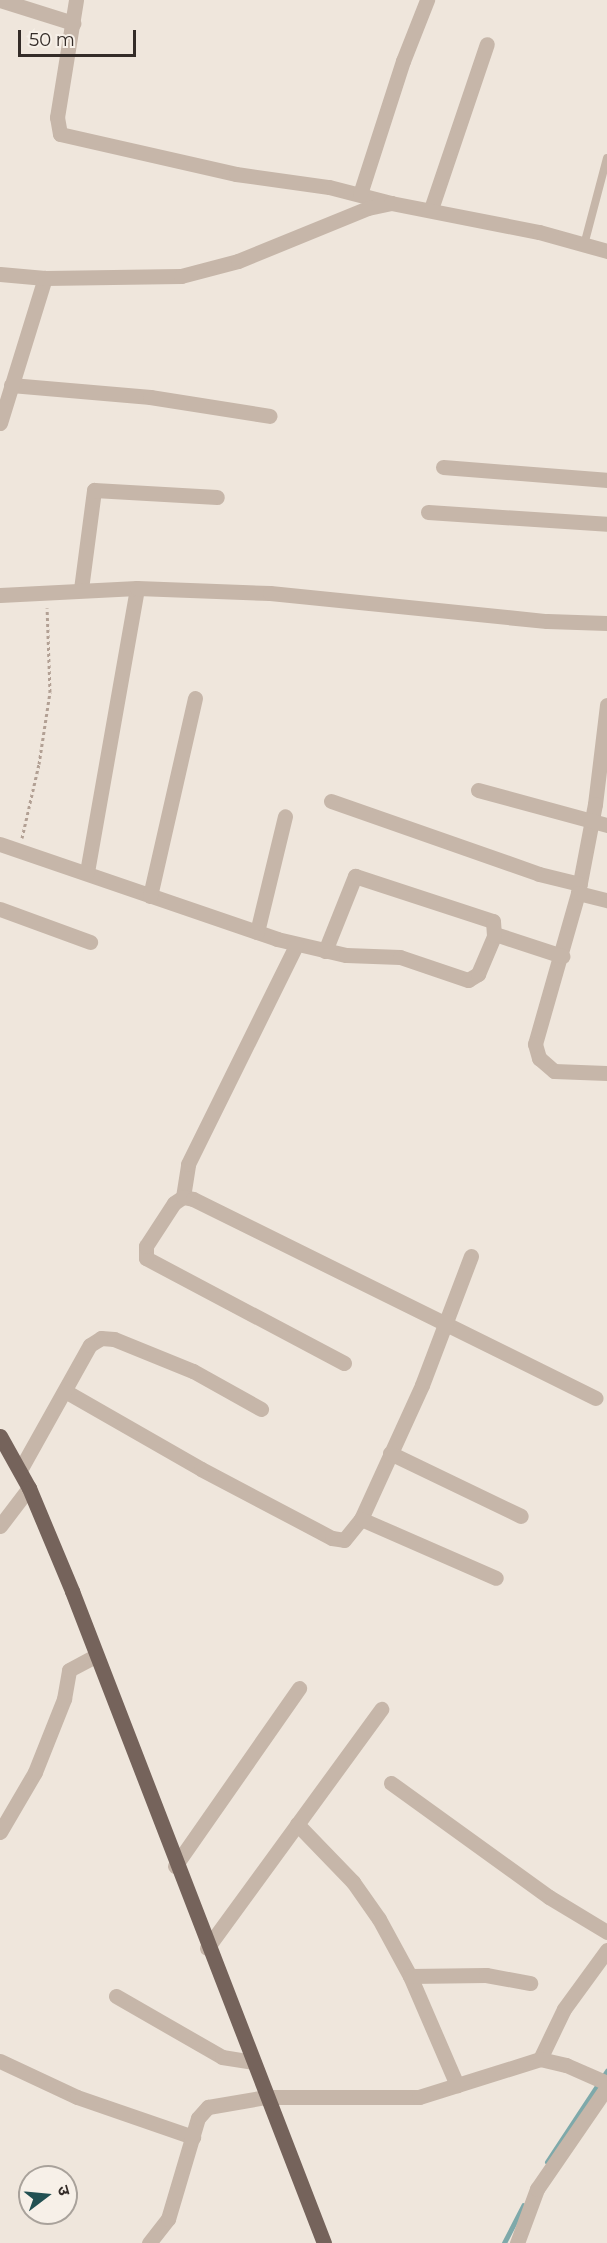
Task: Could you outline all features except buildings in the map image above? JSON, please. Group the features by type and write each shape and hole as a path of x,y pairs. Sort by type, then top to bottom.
{"main road":[{"path":"0,1436 29,1488 95,1656 128,1730 175,1866 324,2243"}],"street":[{"path":"0,0 73,23"},
{"path":"76,0 56,126 67,138 236,174 360,194 607,251"},
{"path":"360,194 403,61 427,0"},
{"path":"431,209 487,44"},
{"path":"0,274 45,278 158,278 206,271 368,208 391,202"},
{"path":"0,423 45,278"},
{"path":"11,385 162,398 270,416"},
{"path":"443,467 607,480"},
{"path":"81,590 94,490 217,497"},
{"path":"428,512 607,524"},
{"path":"87,872 137,588"},
{"path":"0,595 137,588 270,592 547,621 607,623"},
{"path":"150,896 195,698"},
{"path":"607,705 599,823 562,956 537,1031 536,1051 545,1066 554,1071 607,1073"},
{"path":"478,790 599,823"},
{"path":"331,801 607,900"},
{"path":"257,932 285,816"},
{"path":"0,844 296,945 325,951 357,957 400,957 470,980 478,974 494,934 493,921 355,876 325,951"},
{"path":"0,909 90,942"},
{"path":"494,934 562,956"},
{"path":"296,945 188,1164 183,1197 146,1246 146,1258 344,1363"},
{"path":"183,1197 595,1398"},
{"path":"65,1391 336,1540 348,1538 361,1519 390,1453 471,1257"},
{"path":"20,1470 90,1345 107,1338 193,1371 261,1409"},
{"path":"390,1453 521,1516"},
{"path":"0,1526 29,1488"},
{"path":"361,1519 496,1578"},
{"path":"0,1832 36,1772 64,1699 69,1670 95,1656"},
{"path":"175,1866 298,1688"},
{"path":"207,1948 381,1709"},
{"path":"391,1783 549,1897 607,1932"},
{"path":"297,1824 353,1882 410,1976 457,2085"},
{"path":"540,2059 564,2009 607,1950"},
{"path":"410,1976 486,1975 530,1983"},
{"path":"116,1996 222,2057 253,2062"},
{"path":"149,2243 168,2219 198,2118 208,2107 266,2097 399,2099 426,2096 540,2059 604,2083 537,2189 517,2243"},
{"path":"0,2061 77,2097 193,2137"}],"lane":[{"path":"584,245 607,158"}],"path":[{"path":"20,850 39,764 50,692 46,591"}],"waterway":[{"path":"547,2162 607,2071"},
{"path":"504,2243 523,2206"}]}
